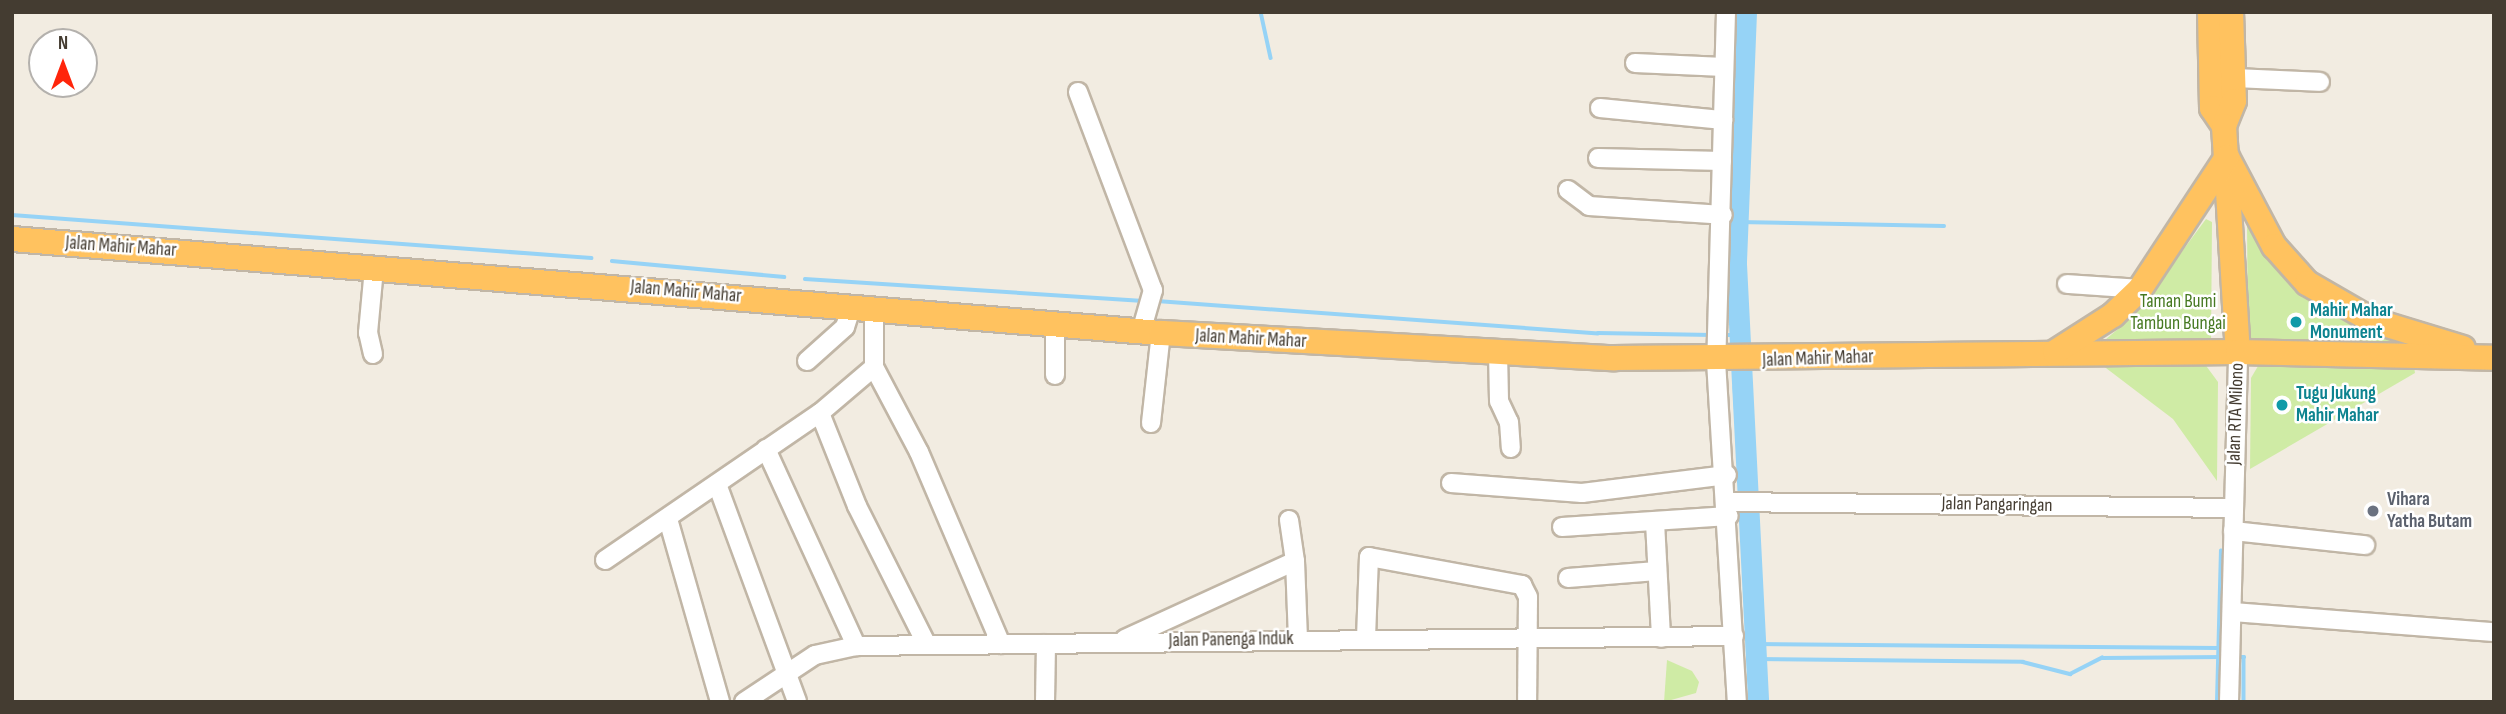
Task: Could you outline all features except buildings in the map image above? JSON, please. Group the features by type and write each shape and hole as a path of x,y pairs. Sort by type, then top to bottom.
{"highway":[{"name":"Jalan RTA Milono","path":"2210,12 2212,108 2224,126 2238,352"},
{"name":"Jalan RTA Milono","path":"2224,126 2233,107 2231,12"},
{"path":"2055,352 2113,315 2140,289 2227,157 2274,246 2314,288 2371,320 2494,356"},
{"name":"Jalan Mahir Mahar","path":"12,239 863,307 1151,333 1498,352 1720,361 2055,352 2494,356"}],"street":[{"path":"1726,12 1720,361 1727,475 1732,507 1737,702"},
{"path":"1635,63 1724,67"},
{"path":"2233,78 2320,82"},
{"path":"1078,92 1153,290 1151,423"},
{"path":"1600,108 1723,120"},
{"path":"1598,158 1722,161"},
{"path":"1568,190 1589,206 1723,215"},
{"path":"373,354 368,332 374,268"},
{"path":"2067,284 2140,289"},
{"path":"807,361 863,307"},
{"path":"863,307 874,367 919,452 1001,644"},
{"path":"1055,325 1055,375"},
{"path":"1498,352 1499,401 1511,447"},
{"name":"Jalan RTA Milono","path":"2229,702 2238,352"},
{"path":"605,560 820,413 874,367"},
{"path":"820,413 857,506 926,643"},
{"path":"766,449 856,646"},
{"path":"1451,483 1571,494 1727,475"},
{"path":"717,484 797,702"},
{"name":"Jalan Pangaringan","path":"1562,527 1655,522 1760,503 2234,508"},
{"path":"668,519 720,702"},
{"path":"1289,520 1295,561 1297,639"},
{"path":"1655,522 1661,638"},
{"path":"2233,531 2365,545"},
{"path":"1366,638 1366,561 1373,556 1525,586 1527,702"},
{"path":"1120,641 1295,561"},
{"path":"1568,578 1657,571"},
{"path":"2232,612 2494,632"},
{"name":"Jalan Panenga Induk","path":"744,702 815,655 856,646 1366,638 1528,642 1734,636"},
{"path":"1045,702 1046,644"}],"green space":[{"name":"Taman Bumi Tambun Bungai","path":"2206,219 2212,222 2211,344 2094,349 2135,315"},
{"path":"2247,220 2260,239 2407,346 2248,346"},
{"path":"2261,361 2414,367 2415,373 2250,469 2251,378"},
{"path":"2204,363 2218,382 2217,481 2173,419 2102,365"},
{"path":"1667,660 1692,671 1699,682 1696,693 1664,702"}],"waterway":[{"path":"1261,12 1271,58"},
{"path":"1746,12 1736,264 1758,702"},
{"path":"12,215 591,258"},
{"path":"1738,222 1944,226"},
{"path":"612,261 784,277"},
{"path":"805,279 1143,301"},
{"path":"1157,301 1598,333 1712,335"},
{"path":"1723,335 1738,335"},
{"path":"1735,387 1742,496"},
{"path":"1742,507 1755,702"},
{"path":"2217,702 2221,551"},
{"path":"1754,644 2218,648"},
{"path":"1755,659 2023,662 2070,674 2102,658 2224,657"},
{"path":"2235,657 2244,657 2244,702"}],"place":[{"name":"Mahir Mahar Monument","path":"2296,322"},
{"name":"Tugu Jukung Mahir Mahar","path":"2282,405"},
{"name":"Vihara Yatha Butam","path":"2373,511"}]}
